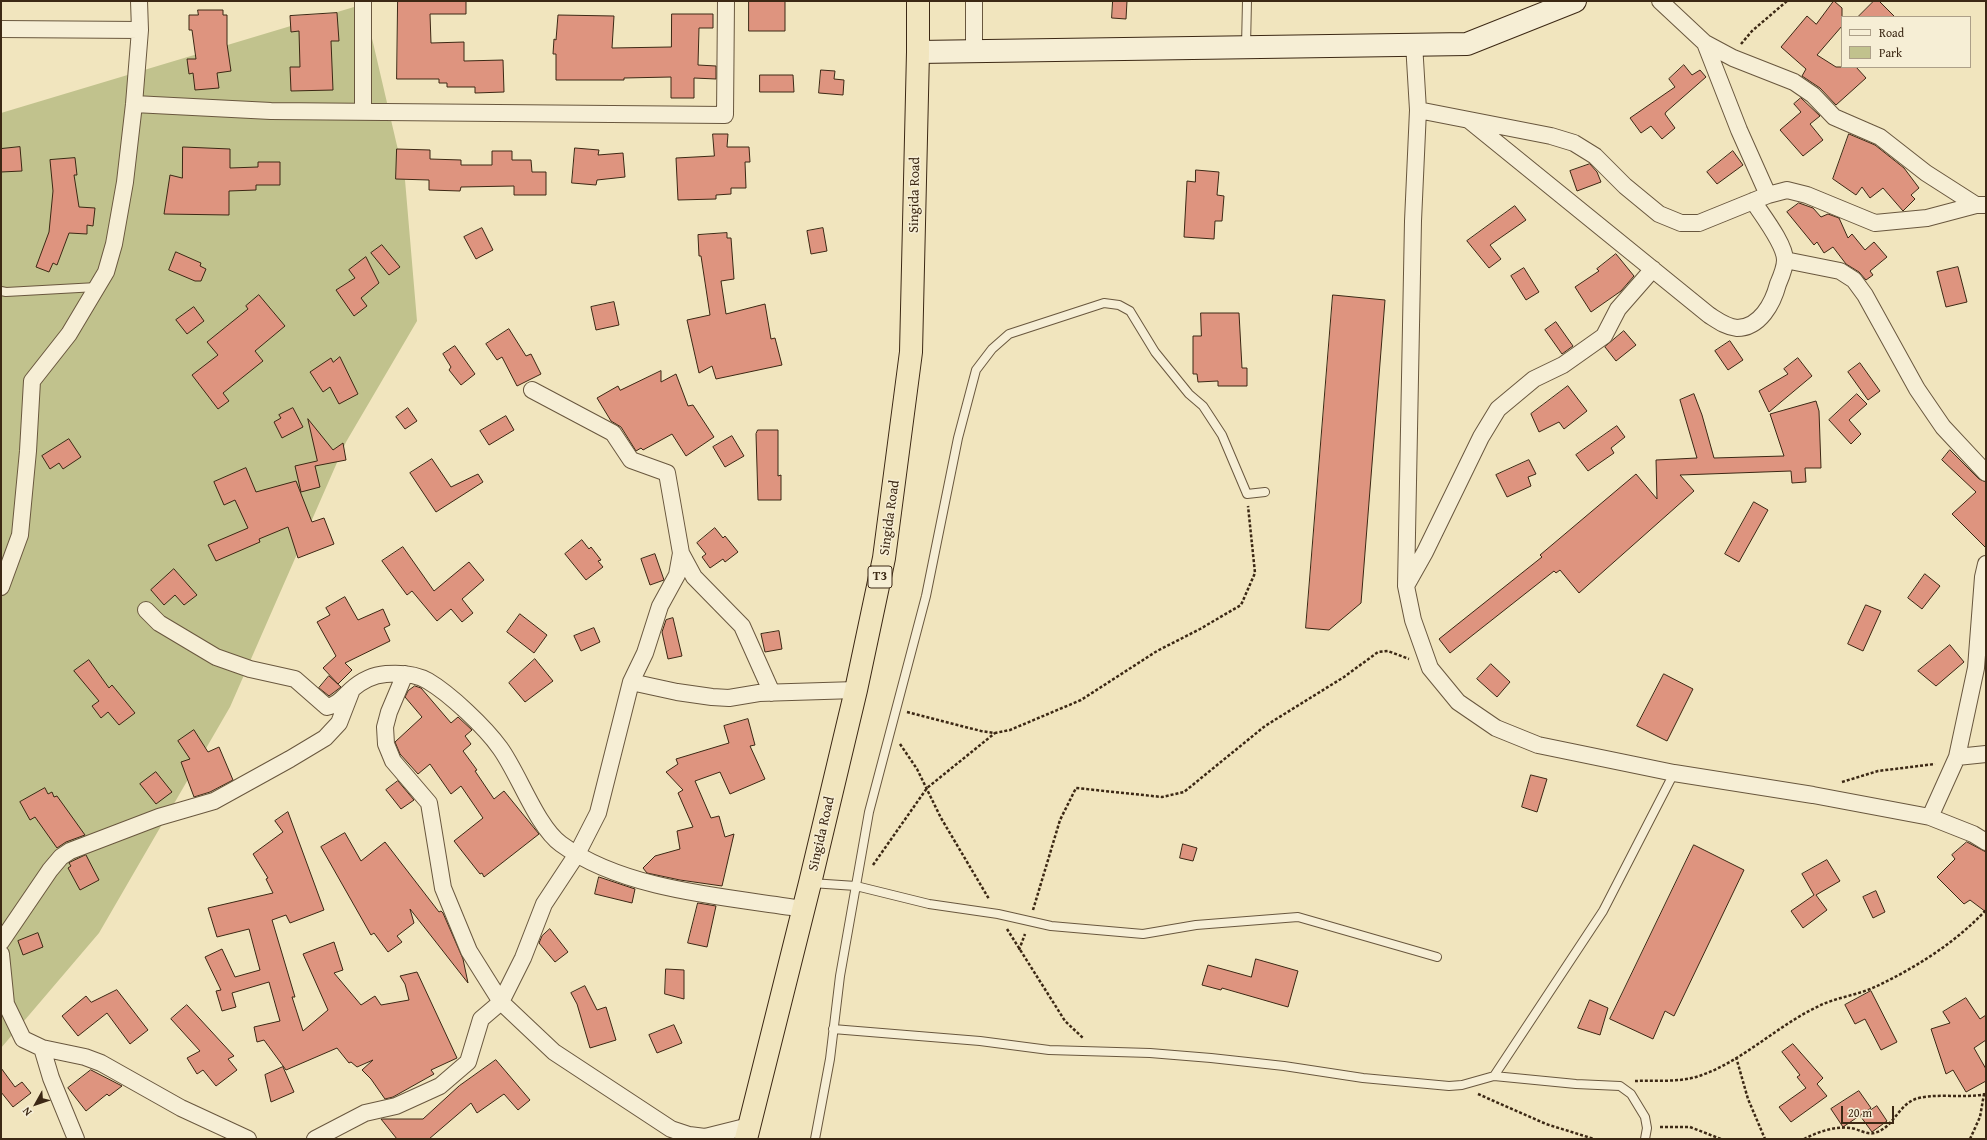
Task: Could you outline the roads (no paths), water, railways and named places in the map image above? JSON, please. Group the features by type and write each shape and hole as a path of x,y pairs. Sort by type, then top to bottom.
{"highway":[{"name":"Singida Road","path":"748,1133 804,909 856,690 884,558 911,352 918,1"}],"street":[{"path":"1,587 20,534 28,451 32,381 69,334 106,272 114,244 125,182 134,104 140,30 139,1"},
{"path":"363,1 363,112"},
{"path":"134,104 271,111 725,115 726,1"},
{"path":"974,1 974,52"},
{"path":"918,52 1414,43 1467,44 1575,1"},
{"path":"1660,1 1683,25 1705,43 1733,58 1794,82 1813,95 1834,117 1880,137 1926,173 1981,205"},
{"path":"1,29 140,30"},
{"path":"1414,43 1418,110 1413,229 1406,586 1414,620 1430,668 1458,702 1496,728 1538,746 1674,773 1813,795 1930,817 1973,834 1986,842"},
{"path":"1705,43 1739,130 1768,195"},
{"path":"1418,110 1550,136 1579,145 1595,156 1625,186 1659,214 1681,223 1699,223 1768,195 1787,190 1796,191 1874,223 1927,218 1981,205"},
{"path":"1468,119 1709,315 1722,324 1736,328 1755,321 1764,314 1773,301 1785,260 1779,240 1753,201"},
{"path":"1785,260 1840,270 1854,280 1865,295 1917,390 1943,427 1986,473"},
{"path":"1406,586 1425,552 1481,437 1498,409 1512,395 1534,379 1562,365 1604,336 1618,310 1653,269"},
{"path":"532,390 612,432 631,460 667,473 681,553 694,577 742,626 772,693"},
{"path":"315,1139 365,1113 396,1106 440,1086 468,1062 481,1019 501,1002 523,958 544,904 577,854 598,813 631,682 644,653 660,606 677,575 681,553"},
{"path":"1930,817 1956,757 1976,668 1983,576 1986,564"},
{"path":"146,610 159,623 216,657 250,669 295,680 327,707 334,706 352,689 369,678 386,674 405,674 427,680 468,712 500,748 548,830 561,844 577,854 624,875 657,885 804,909"},
{"path":"405,674 389,712 385,727 386,744 393,761 430,803 443,888 469,951 501,1002 554,1052 671,1129 689,1135 706,1137 748,1133"},
{"path":"631,682 677,692 730,698 772,693 856,690"},
{"path":"1,942 50,870 61,857 70,851 159,817 214,801 290,759 325,738 339,723 352,689"},
{"path":"1956,757 1986,754"},
{"path":"1,954 6,1004 22,1039 42,1048 85,1057 101,1063 181,1108 248,1139"},
{"path":"42,1048 51,1078 76,1139"}],"lane":[{"path":"1246,46 1247,1"},
{"path":"1,290 6,292 97,287"},
{"path":"815,1139 840,976 869,812 926,596 958,438 976,370 992,349 1009,334 1104,303 1119,305 1130,311 1155,352 1189,394 1203,406 1222,435 1247,494 1265,492"},
{"path":"1494,1076 1603,911 1674,773"},
{"path":"810,883 856,886 930,904 998,914 1051,926 1143,934 1196,925 1298,917 1437,957"},
{"path":"833,1029 980,1041 1049,1050 1150,1053 1210,1058 1284,1066 1363,1078 1449,1086 1462,1085 1494,1076 1576,1084 1620,1086 1631,1094 1645,1117 1647,1128 1646,1139"}]}
